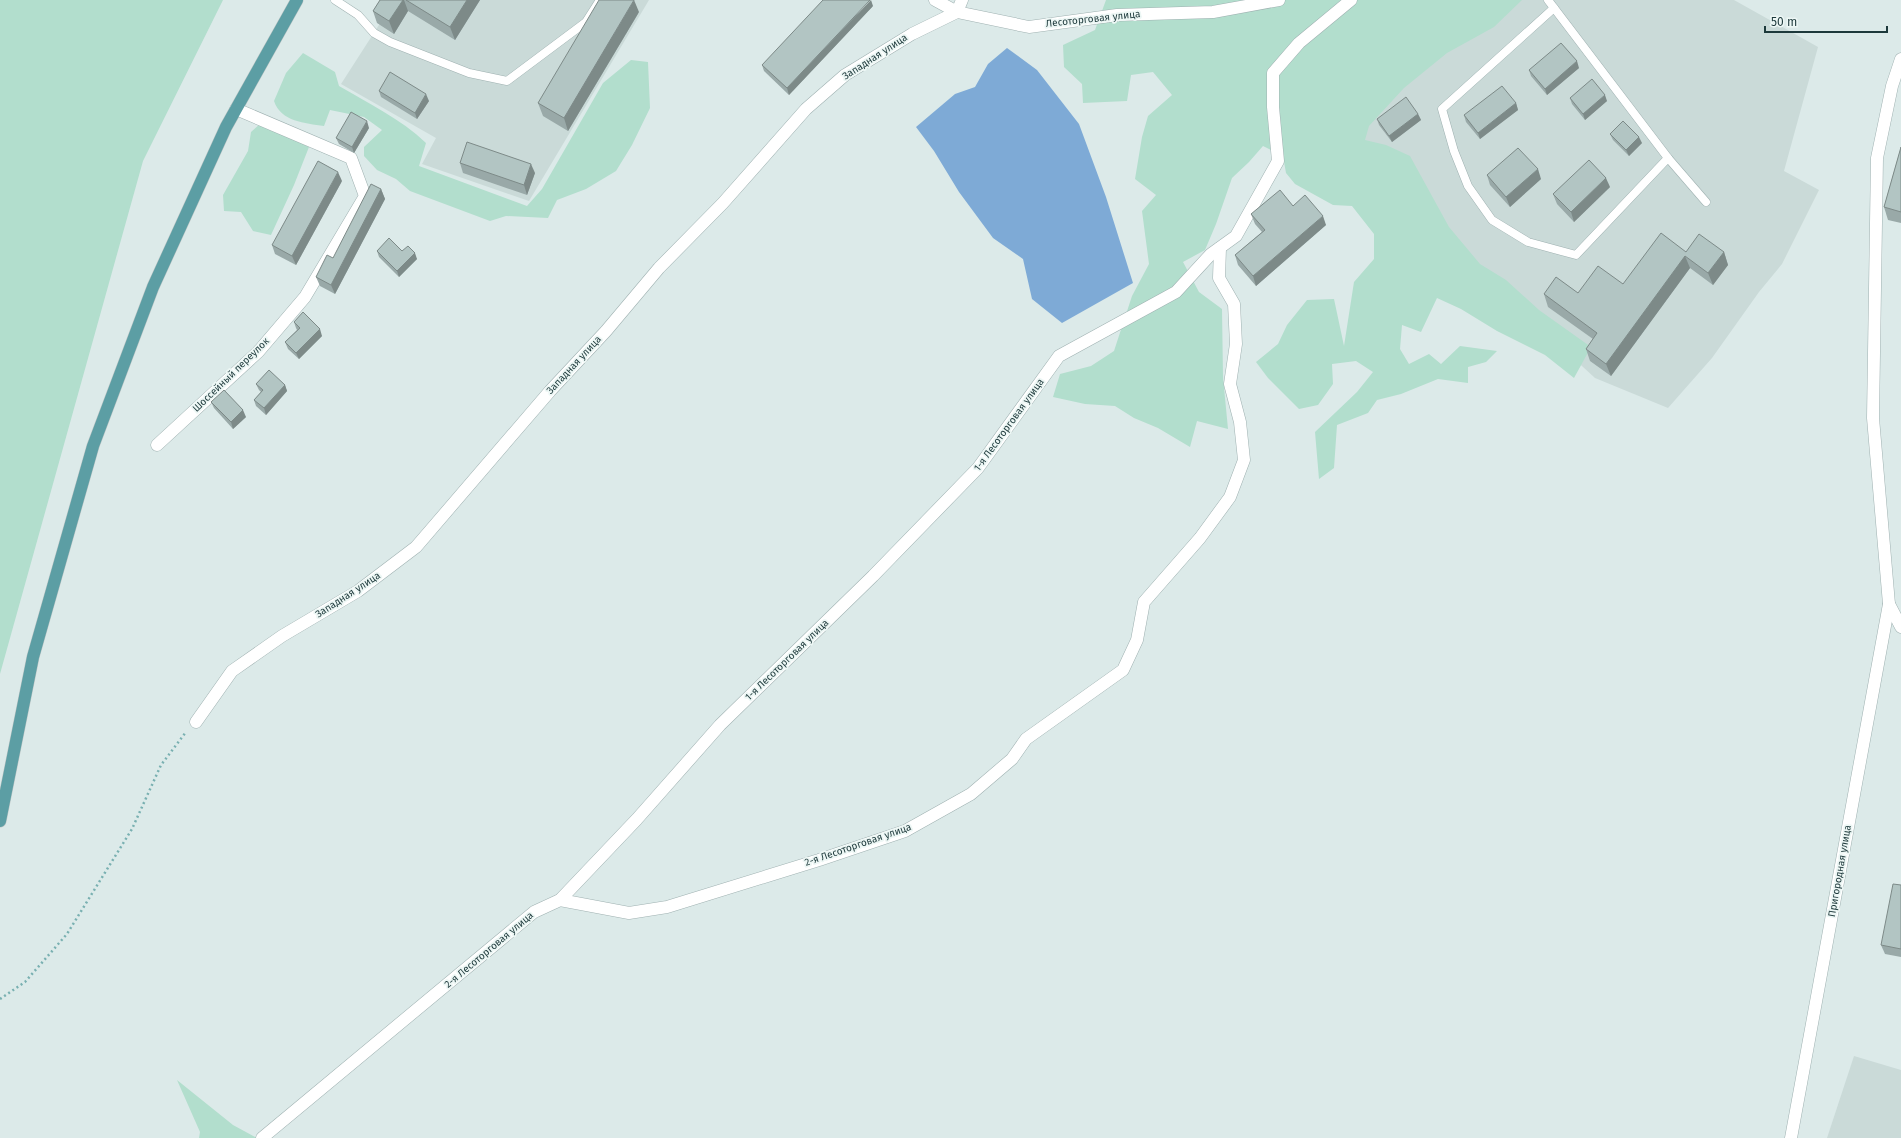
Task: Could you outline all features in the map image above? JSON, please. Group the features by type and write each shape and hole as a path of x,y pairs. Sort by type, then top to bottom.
{"main road":[{"path":"0,821 33,657 93,446 152,287 226,127 297,0"}],"street":[{"name":"Лесоторговая улица","path":"936,0 957,12 1029,27 1116,15 1213,12 1278,0"},
{"path":"957,12 962,0"},
{"name":"1-я Лесоторговая улица","path":"560,900 637,819 720,725 873,576 978,468 1059,356 1176,292 1211,254 1236,236 1278,161 1273,107 1272,73 1299,43 1351,0"},
{"name":"Западная улица","path":"196,722 232,671 282,636 358,591 416,547 550,391 606,331 659,268 723,203 806,109 845,75 912,34 957,12"},
{"path":"1901,59 1892,86 1876,166 1873,418 1889,604 1901,627"},
{"name":"Шоссейный переулок","path":"157,445 258,352 305,297 365,196 351,158 236,109"},
{"name":"2-я Лесоторговая улица","path":"262,1138 534,912 560,900 629,913 667,906 819,860 905,831 971,794 1012,759 1026,739 1123,670 1137,640 1144,602 1200,538 1230,497 1244,460 1240,422 1230,384 1236,344 1234,304 1220,278 1220,248"},
{"name":"Пригородная улица","path":"1791,1138 1889,604"}],"lane":[{"path":"335,0 358,15 374,33 390,42 469,73 507,81 586,22 600,0"},
{"path":"1548,0 1668,158 1706,202"},
{"path":"1554,8 1442,109 1454,151 1468,186 1492,220 1528,242 1576,255 1668,158"}],"path":[{"path":"0,1000 25,982 67,934 132,829 161,765 182,736 196,722"}],"shaded area":[{"path":"395,0 649,0 529,201 422,164 436,138 341,84"},
{"path":"1507,0 1734,0 1818,47 1784,171 1819,190 1782,264 1759,292 1712,358 1668,408 1595,378 1496,287 1355,129"},
{"path":"1854,1056 1901,1070 1901,1138 1827,1138"}],"green space":[{"path":"0,0 223,0 143,161 0,674"},
{"path":"1106,0 1522,0 1494,27 1447,53 1404,88 1369,126 1365,140 1386,145 1410,156 1449,227 1480,264 1506,280 1539,310 1591,347 1574,378 1545,355 1497,331 1461,309 1437,298 1421,332 1402,325 1400,349 1409,364 1429,354 1441,364 1460,346 1497,351 1486,362 1468,367 1468,383 1438,379 1401,394 1377,400 1368,413 1337,425 1334,468 1319,479 1315,432 1357,392 1373,372 1356,361 1332,364 1333,384 1318,405 1299,409 1268,378 1256,362 1278,344 1287,325 1307,300 1334,299 1344,346 1354,282 1374,259 1374,234 1352,206 1333,205 1295,184 1286,173 1283,156 1263,146 1232,178 1205,250 1183,262 1199,292 1222,309 1223,377 1228,429 1197,421 1190,447 1158,428 1134,418 1115,406 1085,404 1053,397 1060,374 1091,366 1114,351 1132,296 1149,264 1142,211 1156,195 1135,179 1142,137 1148,116 1172,95 1153,72 1131,75 1127,101 1083,103 1082,84 1064,67 1063,45 1095,30"},
{"path":"303,53 335,72 339,86 406,126 426,143 419,166 527,206 542,189 603,83 631,60 648,62 650,108 632,145 616,171 586,189 557,200 548,218 506,216 490,221 410,191 396,179 377,170 364,156 364,147 382,130 364,117 330,110 324,126 294,120 282,113 277,108 274,101 286,73"},
{"path":"260,124 309,147 294,185 271,235 253,231 241,212 224,211 223,195 248,151 251,132"},
{"path":"177,1080 233,1125 257,1138 199,1138 200,1132"}],"water":[{"path":"1007,48 1037,70 1079,124 1106,197 1133,283 1062,323 1032,299 1023,259 993,238 959,192 934,151 916,127 955,94 975,87 988,64"}],"building":[{"path":"380,0 403,0 389,21 373,11"},
{"path":"406,0 467,0 450,27"},
{"path":"599,0 634,0 564,118 538,103"},
{"path":"823,0 870,0 787,88 762,65"},
{"path":"1561,43 1577,61 1545,89 1529,70"},
{"path":"390,72 426,94 415,113 379,91"},
{"path":"1592,79 1605,95 1583,114 1570,98"},
{"path":"1502,86 1516,103 1478,133 1464,115"},
{"path":"1406,97 1418,114 1389,136 1377,119"},
{"path":"351,112 367,121 352,147 336,138"},
{"path":"1623,121 1639,137 1626,150 1610,134"},
{"path":"467,142 531,164 524,185 460,163"},
{"path":"1901,147 1901,212 1884,207"},
{"path":"1518,148 1538,169 1506,197 1487,175"},
{"path":"1589,160 1606,178 1571,212 1553,194"},
{"path":"318,161 338,172 292,256 272,245"},
{"path":"371,184 381,189 331,285 316,277 327,255 333,258"},
{"path":"1280,190 1293,206 1305,195 1323,216 1253,276 1235,255 1265,230 1251,214"},
{"path":"1661,233 1686,252 1699,234 1724,252 1708,273 1685,256 1606,364 1586,349 1597,333 1544,294 1556,277 1578,293 1598,266 1623,284"},
{"path":"389,238 402,251 408,246 415,253 397,271 377,251"},
{"path":"303,312 320,329 296,353 285,342 300,328 294,322"},
{"path":"269,370 285,385 264,408 254,400 263,390 256,384"},
{"path":"224,390 243,410 231,422 211,402"},
{"path":"1893,884 1901,885 1901,949 1881,945"}]}
